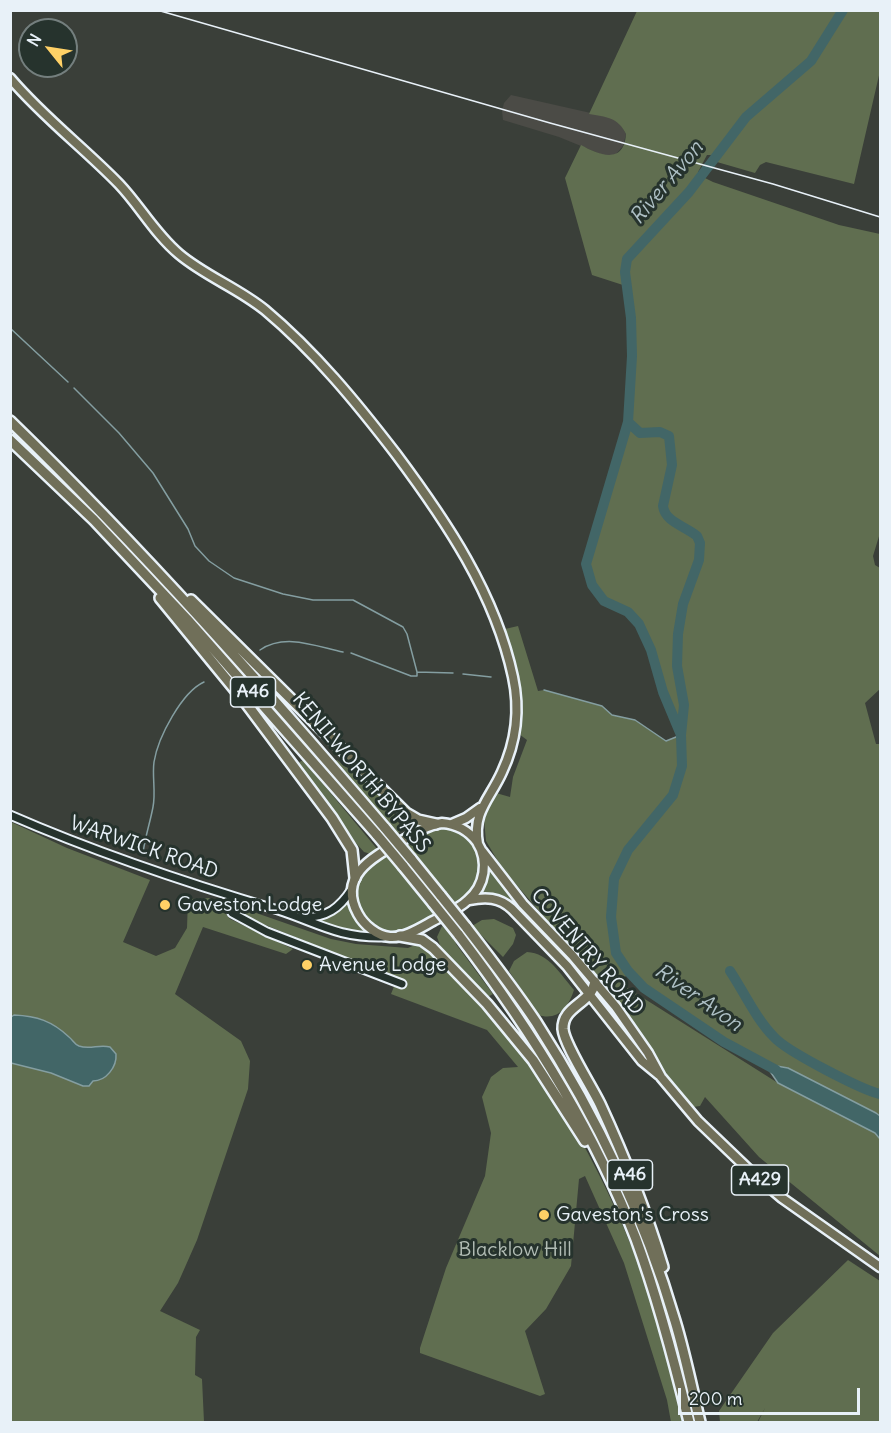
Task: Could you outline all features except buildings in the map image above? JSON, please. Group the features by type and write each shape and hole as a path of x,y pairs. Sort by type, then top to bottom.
{"highway":[{"name":"KENILWORTH BYPASS","path":"10,421 62,471 234,655 411,859 458,934 540,1049 577,1112 622,1208"},
{"name":"KENILWORTH BYPASS","path":"10,440 94,520 126,554 265,705 403,866 466,927 517,995 562,1063 597,1127 634,1208 675,1322"},
{"path":"62,471 406,813 418,820 436,824"},
{"path":"126,554 246,703 332,818 352,850 355,878"},
{"path":"400,936 422,940 433,948 468,982 518,1040 564,1106 622,1208"},
{"name":"A46","path":"595,982 591,994 567,1016 564,1032 599,1103 642,1205 667,1281 700,1422"},
{"name":"A46","path":"622,1208 636,1239 664,1322 689,1422"}],"main road":[{"path":"10,78 52,122 118,183 171,247 190,263 264,309 341,383 440,515 470,566 488,604 504,647 515,688 516,720 512,746 499,778 482,807 476,829 484,862 483,877 478,889 469,900 416,930 400,936 387,936 372,929 361,918 354,904 352,889 355,878 370,860 418,832 436,824 452,824 482,807"},
{"path":"452,824 468,832 480,848"},
{"name":"COVENTRY ROAD","path":"480,848 523,904 595,982 638,1037 661,1077"},
{"name":"COVENTRY ROAD","path":"469,900 490,898 509,906 551,947 591,994 642,1061 661,1077 698,1121 761,1181 806,1217 880,1267"}],"street":[{"name":"WARWICK ROAD","path":"10,816 80,844 233,897 303,918 327,930 346,935 387,936"},
{"name":"WARWICK ROAD","path":"303,918 318,917 332,912 341,905 352,889"},
{"path":"233,897 230,908 232,913 257,928 402,984"}],"shaded area":[{"path":"511,95 613,118 620,123 626,134 623,146 616,154 603,155 559,137 503,120 504,103"}],"green space":[{"path":"637,11 880,11 880,71 854,184 766,162 760,165 755,173 717,162 717,155 707,155 698,172 713,182 839,225 880,234 880,533 873,556 875,565 880,568 880,689 865,703 876,744 880,744 880,1116 788,1068 765,1064 724,1042 644,988 628,972 621,984 778,1083 875,1133 880,1139 880,1256 759,1157 705,1097 700,1106 693,1107 661,1067 619,1004 502,868 486,841 484,819 496,793 510,797 513,777 527,740 519,734 520,707 517,681 505,629 518,626 538,691 544,690 602,706 612,715 635,720 666,741 681,735 663,692 651,650 639,624 628,612 604,601 592,585 586,564 628,422 632,356 631,318 626,286 592,275 565,178 581,145 595,152 610,155 616,154 624,144 626,134 619,124 611,119 589,114"},
{"path":"303,760 378,850 371,854 364,852 355,842 298,763"},
{"path":"337,760 374,791 391,810 401,829 397,836 333,762"},
{"path":"11,822 67,848 150,880 123,942 156,956 175,948 187,928 188,899 210,898 230,919 293,949 286,954 203,927 175,994 241,1041 250,1061 248,1089 197,1240 178,1283 160,1311 200,1330 196,1337 195,1375 202,1379 204,1422 11,1422"},
{"path":"440,827 458,831 476,849 480,874 473,890 450,907 408,929 389,931 378,927 362,911 357,900 355,890 364,869 422,832"},
{"path":"488,865 524,912 586,982 521,913 478,895"},
{"path":"349,900 355,917 369,933 313,920 334,914"},
{"name":"Blacklow Hill","path":"239,907 331,939 356,944 408,948 417,944 439,960 468,988 530,1061 557,1100 605,1187 645,1281 661,1329 685,1422 671,1422 667,1400 624,1263 585,1176 579,1179 571,1266 546,1309 525,1331 545,1394 540,1396 420,1353 446,1268 485,1176 491,1133 482,1097 491,1077 503,1068 518,1067 487,1030 391,994 397,979 251,919 237,909"},
{"path":"494,919 513,928 516,935 513,944 503,957 472,926 482,920"},
{"path":"442,926 454,937 456,944 493,994 486,998 441,948 437,937"},
{"path":"527,952 542,956 574,990 569,1002 561,1012 551,1016 538,1015 509,971 514,961"},
{"path":"599,996 618,1016 647,1061 598,998"},
{"path":"848,1260 880,1281 880,1422 758,1422 765,1408 757,1422 720,1422 719,1411 773,1333"}],"water":[{"path":"14,1015 37,1018 50,1023 79,1046 110,1047 116,1054 113,1068 102,1079 93,1081 89,1086 83,1086 51,1073 11,1063 11,1017"},
{"path":"765,1064 788,1068 876,1113 880,1116 880,1139 875,1133 778,1083"}],"waterway":[{"name":"River Avon","path":"681,735 663,692 651,650 639,624 628,612 604,601 592,585 586,564 628,422 632,356 631,318 625,272 627,259 689,192 746,117 811,61 843,10"},
{"path":"10,328 68,382"},
{"path":"74,388 119,433 153,473 188,529 195,546 209,561 234,578 283,594 313,600 353,600 403,627 417,672"},
{"name":"River Avon","path":"628,422 640,433 660,432 669,436 672,465 663,506 667,516 697,536 700,543 699,560 683,604 678,634 677,666 684,705 681,735 682,766 673,795 628,850 614,879 611,917 616,953 628,971 644,988 724,1042 776,1070"},
{"path":"260,650 280,642 300,642 343,652"},
{"path":"351,653 411,676 417,676 417,672 453,673"},
{"path":"463,674 491,677"},
{"path":"143,853 154,801 154,762 160,740 172,716 187,695 204,682"},
{"path":"544,690 602,706 612,715 635,720 666,741 681,735"},
{"path":"730,971 762,1022 781,1043 825,1069 880,1094"}],"railway":[{"path":"157,10 550,123 773,184 880,217"}],"place":[{"name":"Gaveston Lodge","path":"165,905"},
{"name":"Avenue Lodge","path":"307,965"},
{"name":"Gaveston's Cross","path":"544,1215"}]}
